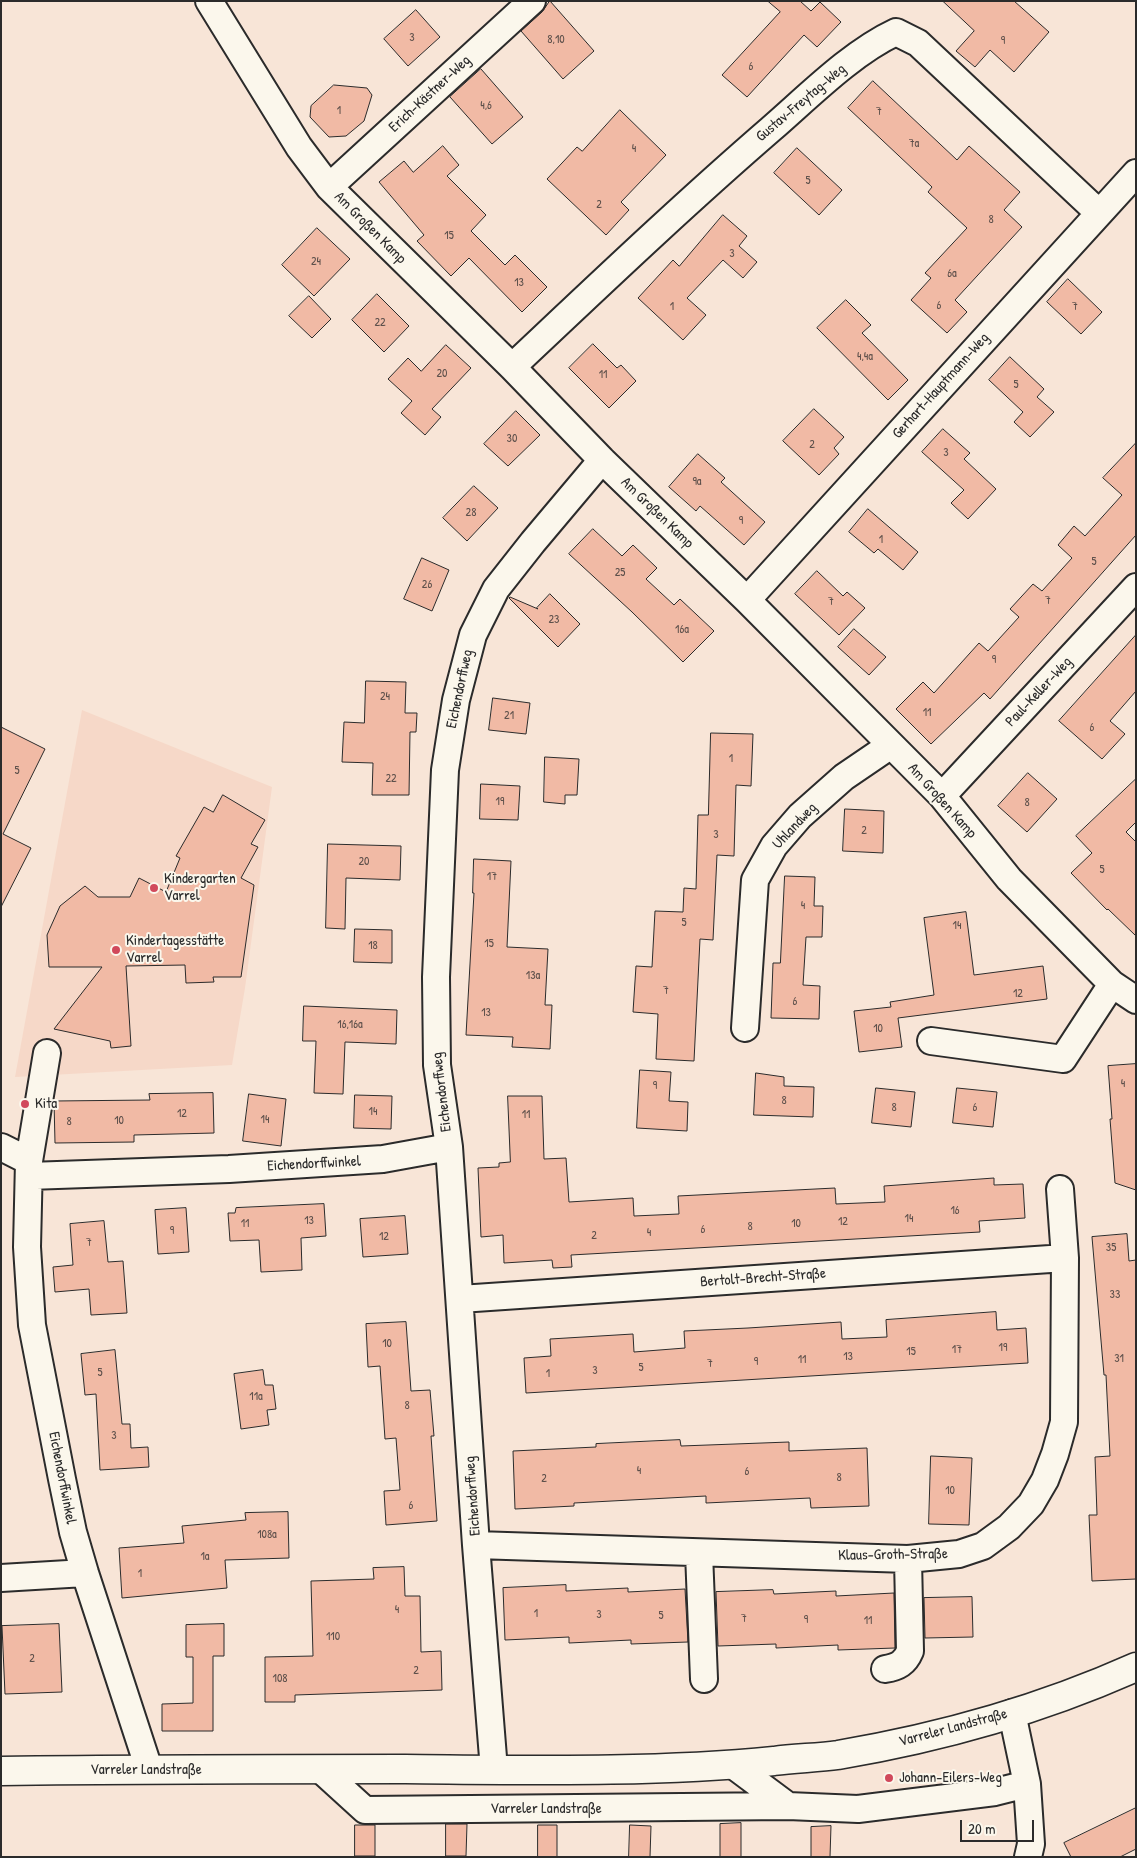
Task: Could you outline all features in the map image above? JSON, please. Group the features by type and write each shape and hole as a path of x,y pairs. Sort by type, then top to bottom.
{"main road":[{"name":"Varreler Landstraße","path":"1,1771 149,1769 629,1769 732,1765 835,1755 894,1744 1012,1713 1100,1683 1136,1667"}],"street":[{"name":"Am Großen Kamp","path":"209,1 294,139 329,187 512,367 602,460 747,600 942,796 1009,878 1112,984 1136,1000"},
{"name":"Erich-Kästner-Weg","path":"329,187 532,1"},
{"name":"Gustav-Freytag-Weg","path":"512,367 700,191 796,107 859,55 879,40 896,32 918,43 1099,213"},
{"name":"Gerhart-Hauptmann-Weg","path":"747,600 1136,173"},
{"name":"Eichendorffweg","path":"494,1770 476,1545 449,1147 437,1065 436,977 445,770 456,700 473,635 496,589 602,460"},
{"name":"Paul-Keller-Weg","path":"942,796 1136,587"},
{"name":"Uhlandweg","path":"745,1028 755,880 774,846 800,816 844,777 891,745"},
{"path":"931,1041 1063,1059 1112,984"},
{"name":"Eichendorffwinkel","path":"47,1053 29,1169 27,1247 32,1325 73,1532 149,1769"},
{"path":"1,1146 29,1169"},
{"name":"Eichendorffwinkel","path":"29,1169 229,1169 383,1160 449,1147"},
{"name":"Klaus-Groth-Straße","path":"476,1545 908,1559 959,1554 983,1546 1009,1528 1031,1504 1045,1480 1064,1422 1065,1258 1060,1189"},
{"name":"Bertolt-Brecht-Straße","path":"460,1299 1065,1258"},
{"path":"699,1553 704,1679"},
{"path":"885,1668 897,1667 903,1662 910,1651 908,1559"},
{"path":"1,1578 85,1573"},
{"path":"1012,1713 1027,1784 1031,1844 1028,1857"},
{"path":"732,1765 788,1806"},
{"name":"Varreler Landstraße","path":"320,1769 365,1810 788,1806 858,1809 995,1792 1027,1784"}],"shaded area":[{"name":"Kindergarten Varrel","path":"82,710 272,787 245,988 232,1065 15,1077"}],"building":[{"path":"550,1 594,51 563,79 521,31 542,12"},
{"path":"768,1 800,1 811,11 820,2 841,22 817,47 804,35 747,97 722,75 780,12"},
{"path":"943,1 1014,1 1049,32 1014,72 990,50 975,67 956,51 974,31"},
{"path":"416,10 440,37 408,66 384,39"},
{"path":"481,69 523,117 492,144 450,97"},
{"path":"873,81 957,160 969,146 1020,192 1004,210 1022,227 955,300 967,312 947,333 911,300 931,278 925,273 967,228 928,192 932,187 848,108"},
{"path":"334,85 367,88 372,95 364,121 346,136 329,137 310,117 311,106"},
{"path":"620,110 666,155 621,202 629,210 606,235 547,179 577,147 582,151"},
{"path":"443,146 459,165 447,176 486,215 471,231 505,265 515,255 547,287 522,312 469,258 451,276 417,241 424,235 379,182 404,161 413,172"},
{"path":"797,148 842,190 819,215 774,173"},
{"path":"723,215 747,236 739,246 757,262 743,278 723,260 687,298 706,315 683,340 638,298 673,260 679,266"},
{"path":"317,228 350,259 314,296 282,265"},
{"path":"1068,279 1102,312 1081,334 1047,302"},
{"path":"377,294 409,326 384,352 352,320"},
{"path":"309,296 331,319 312,338 289,316"},
{"path":"846,300 871,325 862,333 908,380 888,400 817,328"},
{"path":"593,344 617,368 621,365 636,381 609,408 569,368"},
{"path":"446,345 471,368 432,409 441,417 425,435 401,413 412,401 388,379 408,358 421,371"},
{"path":"1010,357 1044,389 1037,397 1054,412 1030,437 1014,422 1023,412 989,380"},
{"path":"814,409 844,437 834,448 839,454 819,475 783,441"},
{"path":"516,411 540,435 508,466 484,444"},
{"path":"943,429 970,453 964,459 996,489 968,519 951,503 964,490 922,452"},
{"path":"1136,443 1136,535 990,699 984,693 931,744 896,709 923,682 934,693 979,643 988,651 1019,617 1010,609 1033,584 1042,591 1072,558 1058,545 1074,526 1085,536 1122,495 1103,478"},
{"path":"698,454 725,478 721,482 765,522 744,545 700,506 696,511 669,487"},
{"path":"474,486 498,508 467,541 443,518"},
{"path":"868,509 918,552 903,570 878,549 874,553 849,532"},
{"path":"593,529 622,556 633,545 657,568 646,579 674,605 680,599 714,631 683,662 569,554"},
{"path":"422,558 449,570 432,611 404,599"},
{"path":"817,571 843,596 847,592 865,608 839,635 795,594"},
{"path":"550,594 580,624 558,647 509,598 538,609"},
{"path":"854,629 886,657 869,675 838,647"},
{"path":"1136,635 1136,691 1110,721 1125,734 1102,759 1059,721"},
{"path":"366,681 406,682 405,713 417,713 416,732 410,732 409,795 372,795 373,763 342,762 344,722 364,723"},
{"path":"493,698 530,703 526,734 489,730"},
{"path":"1,727 45,749 3,834 31,848 1,907"},
{"path":"711,733 753,734 751,786 736,785 734,856 717,855 713,940 700,939 694,1061 656,1059 658,1014 633,1012 636,966 652,967 655,911 683,912 684,888 696,889 698,815 708,815"},
{"path":"545,757 579,759 577,795 565,795 565,804 544,802"},
{"path":"1028,773 1057,799 1027,832 998,806"},
{"path":"1136,779 1136,822 1126,832 1136,842 1136,936 1107,910 1071,873 1092,853 1076,836"},
{"path":"481,784 520,786 518,820 480,819"},
{"path":"223,795 265,820 251,844 258,847 241,878 254,885 241,977 213,977 214,982 186,983 185,965 126,966 131,1046 111,1048 110,1041 54,1029 102,967 49,967 47,935 60,906 85,886 98,897 130,897 139,878 166,892 180,858 176,856 204,807 213,812"},
{"path":"845,809 884,811 883,853 843,851"},
{"path":"328,844 401,846 400,880 346,878 345,929 326,928"},
{"path":"474,859 511,861 507,947 548,949 545,1005 552,1005 550,1049 512,1047 513,1037 466,1035 474,893"},
{"path":"785,876 815,877 814,906 823,906 822,937 806,937 803,985 820,986 819,1019 771,1018 773,963 780,963"},
{"path":"966,912 974,975 1043,966 1047,999 898,1018 902,1047 859,1052 854,1011 891,1007 890,1002 934,995 924,918"},
{"path":"355,929 392,930 392,963 354,962"},
{"path":"304,1006 397,1010 396,1044 345,1042 343,1094 314,1093 316,1041 303,1041"},
{"path":"1136,1064 1136,1190 1115,1183 1108,1066"},
{"path":"640,1070 671,1072 669,1101 688,1102 687,1131 637,1128"},
{"path":"756,1073 784,1077 784,1086 814,1087 813,1117 754,1115"},
{"path":"876,1088 915,1092 911,1127 872,1123"},
{"path":"957,1088 997,1092 993,1127 953,1123"},
{"path":"213,1093 214,1133 134,1135 134,1142 55,1143 54,1101 150,1100 149,1094"},
{"path":"249,1094 286,1099 281,1146 243,1141"},
{"path":"355,1095 392,1096 391,1129 354,1128"},
{"path":"508,1096 542,1096 544,1159 566,1158 569,1202 633,1198 634,1216 679,1214 678,1196 835,1188 836,1204 885,1202 884,1186 994,1178 994,1185 1023,1184 1025,1218 979,1221 980,1232 571,1255 572,1267 553,1268 552,1260 504,1263 503,1235 481,1237 478,1168 499,1167 499,1163 510,1162"},
{"path":"324,1204 326,1236 301,1238 302,1270 261,1272 259,1240 230,1241 228,1213 235,1213 236,1208"},
{"path":"186,1208 189,1252 158,1254 155,1210"},
{"path":"405,1216 408,1254 363,1257 360,1219"},
{"path":"104,1221 108,1262 123,1261 127,1313 91,1315 89,1289 55,1292 53,1267 73,1265 70,1224"},
{"path":"1127,1234 1129,1261 1136,1260 1136,1579 1092,1581 1089,1515 1097,1515 1095,1457 1110,1456 1106,1375 1104,1375 1092,1237"},
{"path":"996,1312 997,1330 1026,1328 1028,1363 526,1393 524,1358 551,1356 550,1339 633,1334 634,1352 685,1348 684,1331 841,1322 842,1339 887,1337 886,1320"},
{"path":"406,1322 411,1391 430,1390 434,1436 431,1436 437,1521 386,1525 384,1491 400,1490 396,1438 385,1439 380,1366 368,1367 366,1324"},
{"path":"115,1350 122,1424 130,1424 131,1448 148,1447 149,1467 100,1470 96,1394 85,1395 81,1354"},
{"path":"263,1370 265,1385 273,1385 276,1409 267,1410 269,1425 241,1429 234,1374"},
{"path":"680,1440 681,1446 789,1442 789,1451 867,1448 869,1506 811,1508 810,1498 706,1503 706,1496 574,1503 574,1506 515,1509 513,1451 596,1447 596,1444"},
{"path":"931,1456 972,1458 969,1525 929,1524"},
{"path":"288,1512 289,1558 225,1560 227,1588 122,1598 119,1548 184,1543 182,1526 246,1520 245,1513"},
{"path":"404,1567 405,1596 420,1596 421,1652 441,1651 442,1690 295,1695 295,1702 265,1702 265,1657 313,1656 311,1581 374,1579 373,1568"},
{"path":"566,1585 566,1591 628,1588 628,1592 685,1589 688,1642 631,1644 631,1640 569,1643 569,1637 505,1640 503,1588"},
{"path":"773,1590 774,1594 836,1591 836,1596 894,1593 895,1648 838,1650 838,1645 776,1648 776,1644 718,1646 716,1592"},
{"path":"972,1597 973,1637 925,1638 924,1598"},
{"path":"59,1624 62,1692 5,1694 2,1626"},
{"path":"224,1624 224,1656 213,1656 213,1731 162,1731 162,1704 193,1703 193,1657 186,1657 186,1625"},
{"path":"1136,1808 1136,1849 1120,1857 1071,1857 1064,1843"},
{"path":"741,1823 741,1857 720,1857 720,1824"},
{"path":"446,1824 467,1824 466,1856 446,1856"},
{"path":"355,1825 375,1825 375,1856 355,1856"},
{"path":"538,1825 557,1825 557,1857 538,1857"},
{"path":"630,1825 651,1826 650,1857 629,1857"},
{"path":"831,1826 830,1857 811,1857 811,1827"}],"place":[{"name":"Kindergarten Varrel","path":"154,888"},
{"name":"Kindertagesstätte Varrel","path":"116,950"},
{"name":"Kita","path":"25,1104"},
{"name":"Johann-Eilers-Weg","path":"889,1778"}]}
